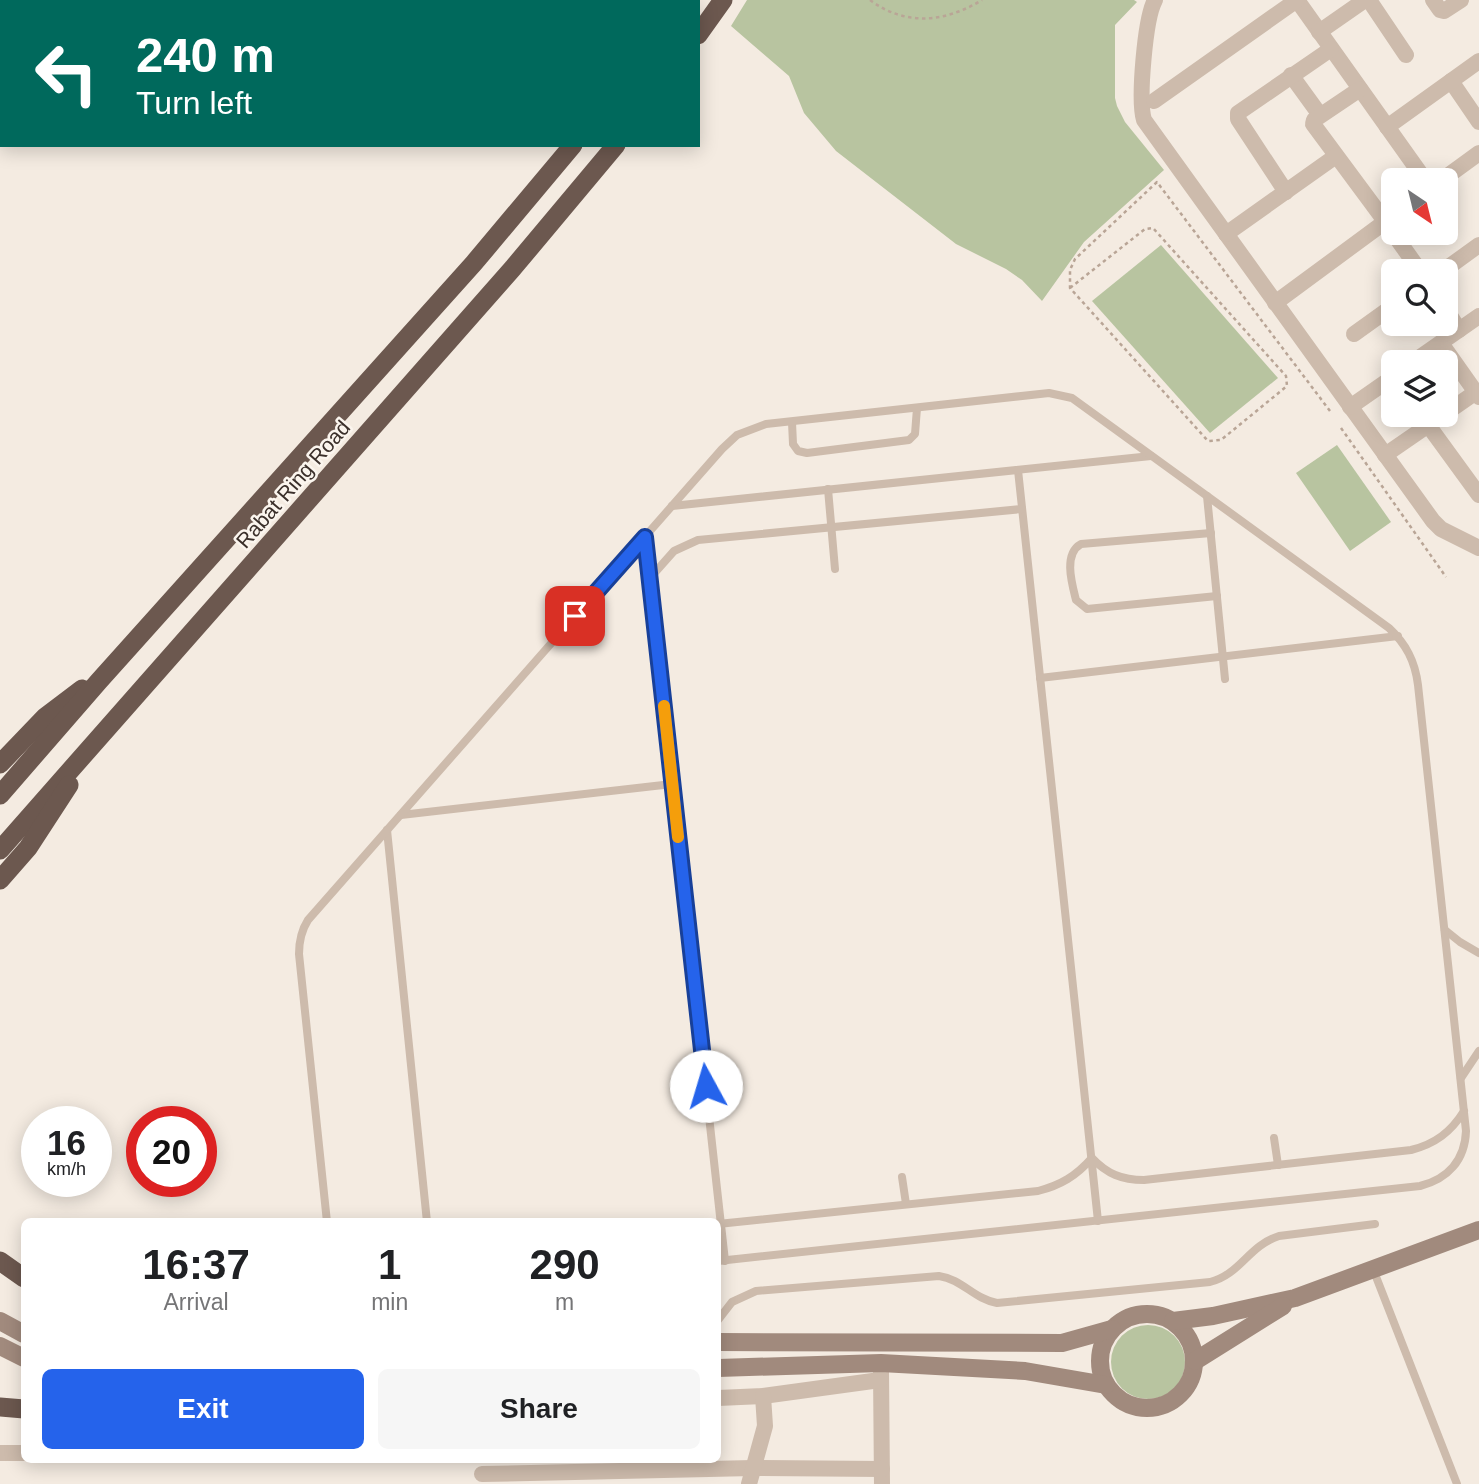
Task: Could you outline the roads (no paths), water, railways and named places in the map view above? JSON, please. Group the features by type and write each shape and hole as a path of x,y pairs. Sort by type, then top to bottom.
{"highway":[{"path":"700,32 723,0"},
{"name":"Rabat Ring Road","path":"0,795 465,272 571,147"},
{"name":"Rabat Ring Road","path":"0,850 513,268 614,147"},
{"path":"0,764 45,717 76,692 99,681"},
{"path":"0,880 28,848 64,796 86,753"},
{"path":"0,1261 21,1276"},
{"path":"0,1407 21,1409"}],"main road":[{"path":"1173,1321 1189,1338 1195,1361 1185,1390 1174,1401 1160,1407 1144,1409 1129,1406 1116,1398 1106,1385 1100,1362 1105,1339 1112,1329 1124,1320 1153,1314 1173,1321 1213,1316 1295,1298 1479,1230"},
{"path":"1195,1361 1295,1298"},
{"path":"0,1321 21,1332"},
{"path":"721,1342 1062,1343 1112,1329"},
{"path":"0,1346 21,1356"},
{"path":"721,1367 881,1372 1025,1371 1106,1385"}],"street":[{"path":"1154,0 1149,13 1142,110 1150,129 1437,525 1476,543"},
{"path":"1154,101 1297,0 1416,168"},
{"path":"1319,32 1367,0 1406,55"},
{"path":"1433,0 1440,10 1444,11 1461,0"},
{"path":"1286,191 1237,116 1242,108 1331,49"},
{"path":"1387,127 1479,61"},
{"path":"1292,75 1320,116"},
{"path":"1451,81 1479,122"},
{"path":"1360,89 1313,121 1314,127 1381,213"},
{"path":"1458,168 1479,153"},
{"path":"1226,234 1336,156"},
{"path":"1275,303 1381,233"},
{"path":"1458,260 1479,245"},
{"path":"1354,334 1381,315"},
{"path":"1431,350 1479,316"},
{"path":"1441,343 1477,395 1458,406"},
{"path":"1350,407 1381,385"},
{"path":"1385,455 1425,427"},
{"path":"1429,427 1479,495"},
{"path":"481,1472 610,1478 882,1476 881,1372 763,1396 721,1398"},
{"path":"751,1476 765,1426 763,1396"},
{"path":"0,1453 21,1453"}],"lane":[{"path":"327,1218 299,954 300,936 308,920 672,506 737,435 755,426 1057,393 1072,398 1398,636 1406,647 1416,671 1461,1078 1466,1141 1459,1159 1447,1174 1430,1184 721,1261"},
{"path":"792,422 795,448 807,453 909,440 915,434 917,408"},
{"path":"672,506 1152,456"},
{"path":"1018,470 1098,1221"},
{"path":"828,489 835,569"},
{"path":"1207,496 1225,679"},
{"path":"649,578 667,557 698,540 1023,509"},
{"path":"1211,533 1081,544 1073,550 1070,560 1076,600 1087,609 1217,596"},
{"path":"645,537 718,1218"},
{"path":"1040,678 1398,636"},
{"path":"401,815 672,784"},
{"path":"387,830 427,1218"},
{"path":"1445,930 1479,953"},
{"path":"1461,1078 1479,1051"},
{"path":"1091,1158 1108,1173 1129,1180 1278,1165 1424,1146 1448,1132 1464,1111"},
{"path":"1274,1138 1278,1165"},
{"path":"721,1224 1046,1189 1068,1180 1081,1171 1091,1158"},
{"path":"902,1177 906,1205"},
{"path":"721,1316 732,1302 756,1291 939,1276 953,1279 980,1298 997,1303 1210,1282 1234,1271 1252,1250 1270,1239 1376,1224"},
{"path":"1373,1269 1457,1484"}]}
